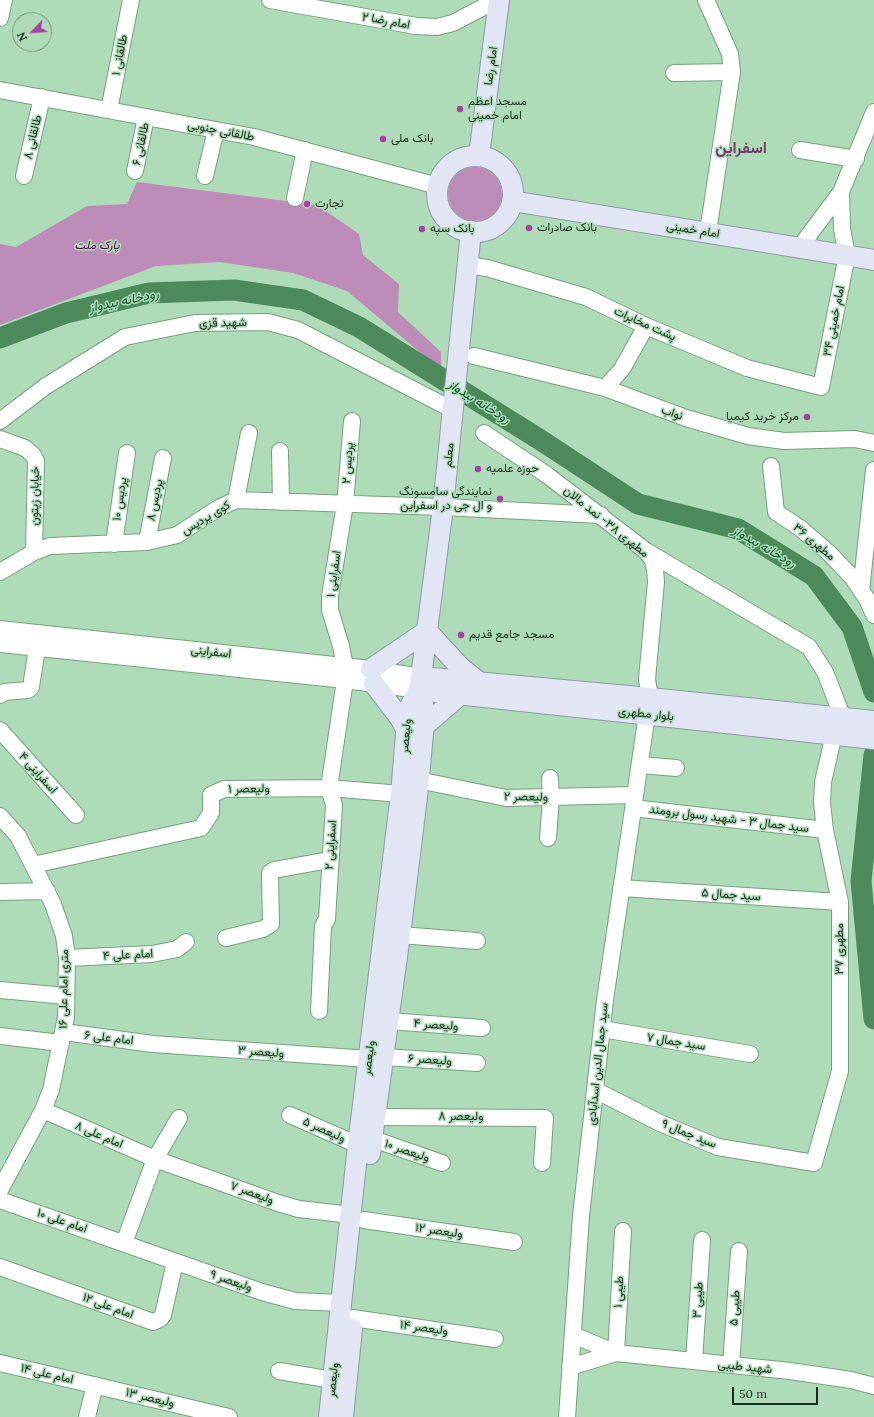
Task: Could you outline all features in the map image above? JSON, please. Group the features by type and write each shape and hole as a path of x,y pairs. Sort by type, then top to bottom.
{"main road":[{"name":"امام رضا","path":"479,156 498,0"},
{"path":"468,156 479,156 496,163 509,176 513,188 512,201 505,216 493,227 482,231 471,231 459,228 449,221 441,211 437,199 438,186 445,171 457,160 468,156"},
{"name":"امام خمینی","path":"512,201 874,260"},
{"name":"معلم","path":"420,684 443,507 471,231"},
{"path":"460,695 415,729 400,718 372,676 426,631 460,666 479,682"},
{"name":"بلوار مطهری","path":"420,684 479,682 648,706"},
{"name":"بلوار مطهری","path":"420,684 460,695 648,706 853,726 874,739"},
{"name":"ولیعصر","path":"367,1144 376,1117 377,1058 389,1021 400,935 412,790 415,729 425,713 420,684"},
{"name":"ولیعصر","path":"329,1417 341,1303 357,1218 412,790"},
{"name":"ولیعصر","path":"343,1417 354,1318 357,1218"}],"street":[{"path":"0,18 4,0"},
{"name":"طالقانی ۱","path":"109,110 130,0"},
{"name":"امام رضا ۲","path":"270,0 416,26 437,27 454,23 498,0"},
{"path":"706,0 730,54 732,72 708,232"},
{"path":"674,73 732,72"},
{"name":"طالقانی جنوبی","path":"0,90 254,137 438,186"},
{"name":"طالقانی ۸","path":"24,176 42,97"},
{"path":"800,248 842,192 874,112"},
{"name":"طالقانی ۶","path":"135,172 146,117"},
{"path":"205,176 216,130"},
{"path":"295,198 305,150"},
{"path":"800,150 856,159"},
{"path":"842,192 842,229 848,255"},
{"name":"امام خمینی ۳۴","path":"821,386 848,255"},
{"name":"پشت مخابرات","path":"467,266 487,268 586,297 646,326 747,368 821,386"},
{"name":"شهید قزی","path":"0,421 46,386 125,338 202,323 268,322 298,330 453,410"},
{"path":"605,388 622,369 646,326"},
{"name":"نواب","path":"474,356 605,388 686,418 748,436 784,441 855,439 874,443"},
{"name":"پردیس ۲","path":"345,504 352,421"},
{"path":"236,500 248,433"},
{"name":"مطهری ۳۸- نمد مالان","path":"484,433 547,475 601,515 646,551 652,559 655,569 656,582 647,679 648,706"},
{"name":"خیابان زیتون","path":"0,439 25,448 33,455 36,461 34,552"},
{"path":"280,451 281,502"},
{"name":"پردیس ۱۰","path":"114,544 127,453"},
{"name":"پردیس ۸","path":"147,542 164,458"},
{"name":"مطهری ۳۶","path":"771,466 776,512 800,528 829,552 852,577 861,590 874,615"},
{"path":"861,590 874,470"},
{"name":"کوی پردیس","path":"0,572 34,552 50,546 69,544 147,542 177,535 217,509 236,500 443,507 601,515"},
{"name":"اسفراینی ۱","path":"345,504 330,610 342,646 345,673"},
{"path":"646,551 808,647 825,672 853,726"},
{"name":"اسفراینی","path":"0,629 275,666"},
{"name":"اسفراینی","path":"0,644 275,666 372,676 420,684"},
{"path":"0,695 4,692 28,690 31,687 37,648"},
{"name":"اسفراینی ۲","path":"319,1011 323,926 327,919 329,860 334,805 329,788 345,673"},
{"name":"سید جمال الدین اسدآبادی","path":"566,1417 581,1216 595,1090 621,888 648,706"},
{"name":"مطهری ۳۷","path":"814,1163 840,1071 840,902 825,830 823,782 853,726"},
{"name":"اسفراینی ۴","path":"0,730 76,815"},
{"path":"640,765 676,768"},
{"path":"548,838 551,798 550,778"},
{"name":"ولیعصر ۱","path":"33,865 201,828 211,813 211,795 224,789 329,788 412,790"},
{"name":"ولیعصر ۲","path":"412,790 506,798 551,798 634,802"},
{"name":"سید جمال ۳ - شهید رسول برومند","path":"634,802 825,830"},
{"name":"۱۶ متری امام علی","path":"0,816 18,836 47,891 64,936 67,958 63,1038 51,1090 43,1110 0,1190"},
{"path":"226,938 263,930 271,924 270,873 274,870 329,860"},
{"name":"سید جمال ۵","path":"621,888 840,902"},
{"path":"0,892 47,891"},
{"path":"400,935 477,941"},
{"name":"امام علی ۴","path":"67,958 152,954 172,950 186,942"},
{"path":"0,990 66,996"},
{"name":"ولیعصر ۴","path":"389,1021 482,1028"},
{"name":"سید جمال ۷","path":"602,1030 750,1054"},
{"name":"امام علی ۶","path":"0,1036 63,1038 153,1044"},
{"name":"ولیعصر ۳","path":"153,1044 377,1058"},
{"name":"ولیعصر ۶","path":"377,1058 477,1063"},
{"name":"سید جمال ۹","path":"595,1090 660,1123 718,1147 814,1163"},
{"name":"امام علی ۸","path":"43,1110 155,1159"},
{"name":"ولیعصر ۵","path":"290,1115 367,1144"},
{"name":"ولیعصر ۸","path":"376,1117 546,1118 542,1163"},
{"path":"124,1243 155,1159 179,1118"},
{"name":"ولیعصر ۱۰","path":"367,1144 442,1163"},
{"name":"ولیعصر ۷","path":"155,1159 292,1207 357,1218"},
{"name":"امام علی ۱۰","path":"0,1200 124,1243"},
{"name":"ولیعصر ۱۲","path":"357,1218 514,1242"},
{"name":"طیبی ۱","path":"616,1353 623,1230"},
{"name":"طیبی ۳","path":"694,1361 702,1240"},
{"name":"ولیعصر ۹","path":"124,1243 262,1292 295,1301 341,1303"},
{"name":"طیبی ۵","path":"731,1365 739,1251"},
{"name":"امام علی ۱۲","path":"0,1267 153,1322 160,1319 162,1315 175,1262"},
{"name":"ولیعصر ۱۴","path":"354,1318 495,1339"},
{"name":"شهید طیبی","path":"573,1335 616,1353 731,1365 851,1380 874,1386"},
{"name":"شهید طیبی","path":"570,1367 616,1353"},
{"name":"امام علی ۱۴","path":"0,1363 95,1385"},
{"path":"279,1371 333,1380"},
{"path":"87,1417 95,1385"},
{"name":"ولیعصر ۱۳","path":"95,1385 229,1417"}],"green space":[{"path":"470,167 480,167 490,171 498,179 502,189 502,199 498,209 490,217 480,221 470,221 460,217 452,209 448,199 448,189 452,179 460,171"},
{"name":"پارک ملت","path":"137,182 317,205 359,234 363,255 399,284 398,312 441,352 441,370 347,291 293,273 220,262 156,266 0,325 0,244 16,247 87,206 127,204"}],"waterway":[{"name":"رودخانه بیدواز","path":"0,338 66,313 149,293 234,290 303,300 359,327 539,439 638,504 738,529 814,576 852,627 874,692"},
{"name":"رودخانه بیدواز","path":"874,755 861,881 874,1019"}],"place":[{"name":"مسجد اعظم امام خمینی","path":"460,109"},
{"name":"بانک ملی","path":"383,139"},
{"name":"تجارت","path":"307,204"},
{"name":"بانک صادرات","path":"529,228"},
{"name":"بانک سپه","path":"422,229"},
{"name":"مرکز خرید کیمیا","path":"807,417"},
{"name":"حوزه علمیه","path":"478,469"},
{"name":"نمایندگی سامسونگ و ال جی در اسفراین","path":"500,499"},
{"name":"مسجد جامع قدیم","path":"461,635"}],"district":[{"name":"اسفراین","path":"741,148"}]}
